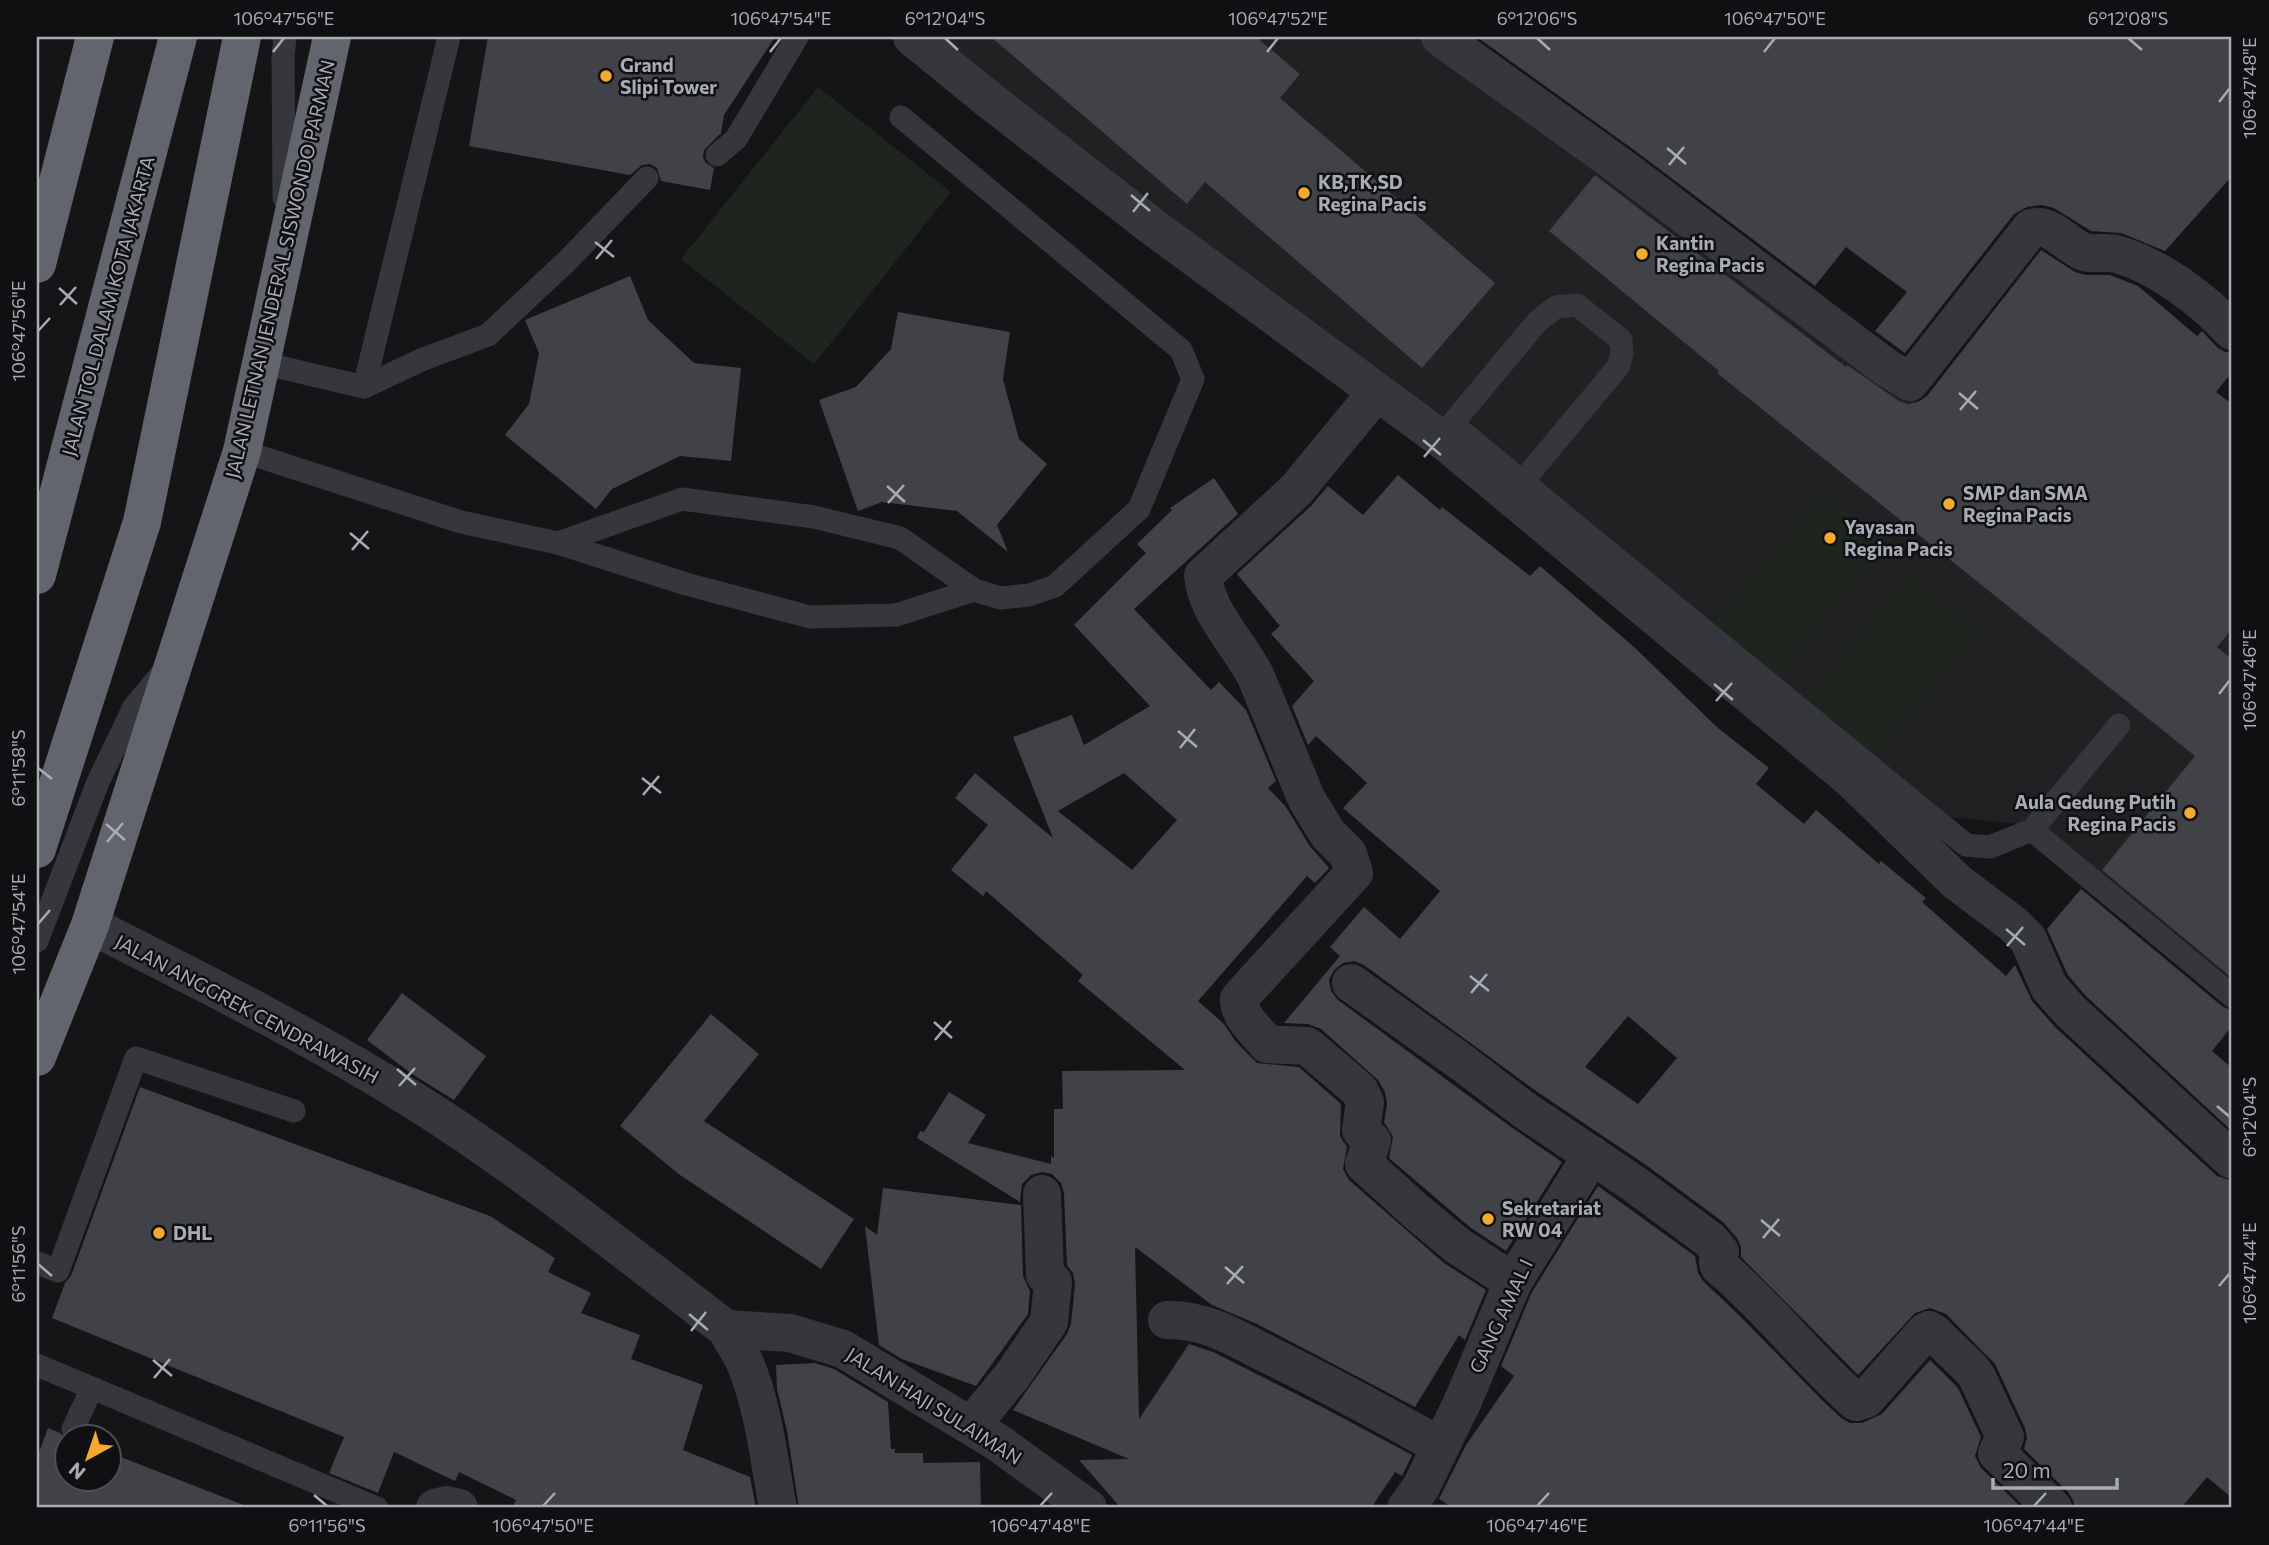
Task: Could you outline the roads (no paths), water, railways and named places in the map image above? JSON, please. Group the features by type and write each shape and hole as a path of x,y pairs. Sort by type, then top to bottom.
{"highway":[{"path":"37,264 95,37"},
{"name":"JALAN TOL DALAM KOTA JAKARTA","path":"37,575 178,37"},
{"path":"37,849 142,523 242,37"},
{"name":"JALAN LETNAN JENDERAL SISWONDO PARMAN","path":"37,1057 90,925 242,451 332,37"}],"street":[{"path":"912,37 1153,227 1444,441 1852,780 1956,882 2013,924 2028,939 2049,988 2070,1012 2232,1160"},
{"path":"1440,37 1621,167 1884,366 1910,382 2031,228 2038,226 2050,230 2085,252 2115,254 2160,273 2194,295 2232,331"},
{"path":"1376,393 1296,490 1203,576 1204,587 1220,623 1246,658 1256,677 1307,800 1328,834 1348,854 1354,873 1244,993 1239,999 1239,1006 1243,1015 1267,1044 1307,1046 1359,1090 1365,1102 1361,1130 1371,1141 1364,1164 1458,1246 1513,1282"},
{"name":"JALAN ANGGREK CENDRAWASIH","path":"90,925 287,1026 412,1100 517,1169 726,1329 744,1361 762,1418 778,1508"},
{"path":"1351,983 1523,1109 1710,1240 1720,1252 1720,1266 1856,1402 1866,1399 1925,1332 1934,1333 1977,1377 2005,1437 1997,1453 2053,1508"},
{"name":"GANG AMAL I","path":"1406,1508 1421,1487 1462,1403 1513,1282 1592,1155"},
{"path":"971,1426 1012,1376 1049,1322 1054,1294 1053,1282 1045,1275 1042,1194"},
{"path":"1167,1320 1182,1320 1223,1330 1335,1387 1440,1446"},
{"name":"JALAN HAJI SULAIMAN","path":"726,1329 790,1333 843,1349 971,1426 1088,1508"},
{"path":"435,1508 447,1505 459,1508"}],"lane":[{"path":"285,37 285,254"},
{"path":"364,387 449,37"},
{"path":"717,155 736,139 797,37"},
{"path":"926,37 1452,424 1966,845 1990,847 2032,830 2119,725"},
{"path":"558,543 682,499 814,517 900,538 974,590 1000,598 1029,595 1055,586 1139,509 1193,379 1181,350 901,117"},
{"path":"262,363 364,387 421,360 488,335 568,260 647,178"},
{"path":"1452,424 1537,322 1556,307 1577,305 1621,340 1622,354 1618,367 1523,481"},
{"path":"242,451 461,522 558,543 685,584 810,617 896,615 974,590"},
{"path":"37,941 98,782 134,707 175,657"},
{"path":"2032,830 2232,996"},
{"path":"37,1263 58,1271 136,1058 294,1111"},
{"path":"37,1365 377,1508"},
{"path":"76,1422 92,1388"}],"place":[{"name":"Grand Slipi Tower","path":"606,76"},
{"name":"KB,TK,SD Regina Pacis","path":"1304,193"},
{"name":"Kantin Regina Pacis","path":"1642,254"},
{"name":"SMP dan SMA Regina Pacis","path":"1949,504"},
{"name":"Yayasan Regina Pacis","path":"1830,538"},
{"name":"Aula Gedung Putih Regina Pacis","path":"2190,813"},
{"name":"Sekretariat RW 04","path":"1488,1219"},
{"name":"DHL","path":"159,1233"}]}
